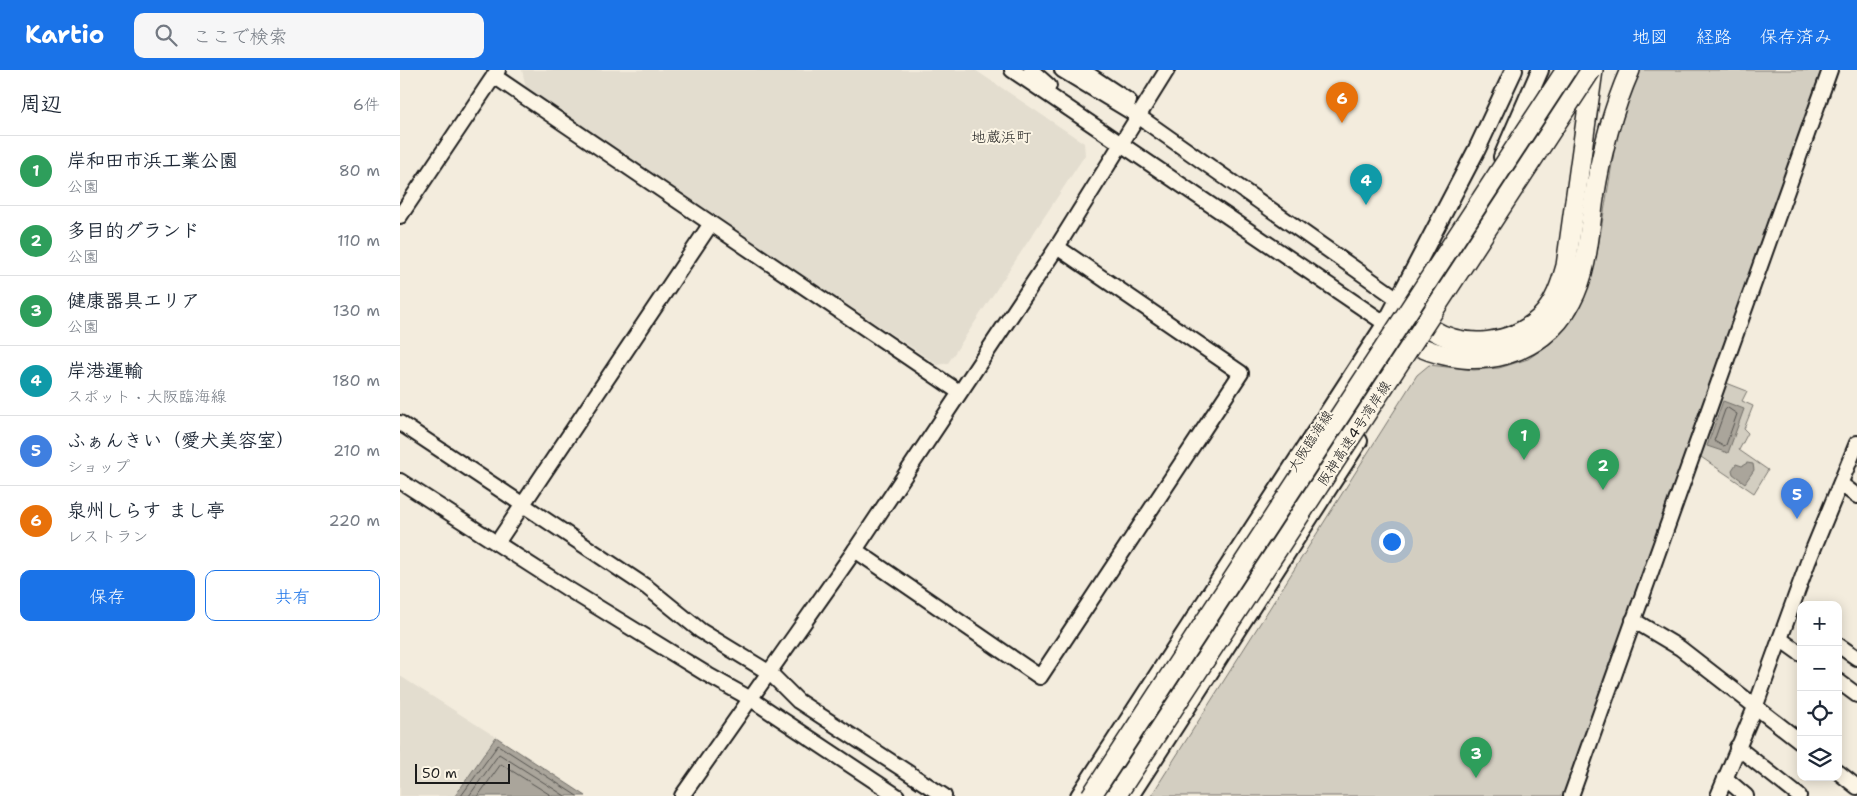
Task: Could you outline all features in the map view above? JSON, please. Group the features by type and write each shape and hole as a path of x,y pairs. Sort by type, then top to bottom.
{"highway":[{"name":"阪神高速4号湾岸線","path":"1091,796 1566,70"},
{"path":"1431,329 1442,336 1457,340 1493,341 1512,336 1528,327 1542,316 1553,300 1566,266 1592,70"},
{"name":"阪神高速4号湾岸線","path":"1116,796 1592,70"},
{"path":"1420,347 1454,358 1477,359 1501,356 1524,349 1543,336 1559,320 1572,301 1580,279 1603,150 1612,116 1630,70"}],"main road":[{"name":"大阪臨海線","path":"1079,796 1386,322 1476,149 1514,70"},
{"path":"1130,796 1431,329 1453,286 1500,163 1540,70"}],"street":[{"path":"1012,70 1386,322 1420,347"},
{"path":"1031,70 1091,123"},
{"path":"1062,70 1186,141 1224,176 1398,297 1431,329"},
{"path":"1082,70 1140,113"},
{"path":"682,796 855,550 1057,247 1167,70"},
{"path":"1570,796 1830,70"},
{"path":"400,216 496,73 710,225 959,392"},
{"path":"497,543 710,225"},
{"path":"855,550 1040,677 1241,373 1057,247"},
{"path":"400,423 648,588 701,631 770,673 798,701 939,795"},
{"path":"1718,796 1756,705 1789,612 1857,443"},
{"path":"400,481 708,675 751,699 897,796"},
{"path":"1841,484 1857,496"},
{"path":"1789,612 1797,617"},
{"path":"1633,620 1680,648 1756,705 1797,739"},
{"path":"1780,639 1797,651"},
{"path":"1839,646 1857,658"},
{"path":"1842,684 1857,695"},
{"path":"1737,747 1799,796"},
{"path":"1842,775 1857,787"},
{"path":"1725,778 1746,796"}],"shaded area":[{"path":"522,70 975,70 1084,143 1085,155 948,363 938,365 527,92"},
{"path":"1640,70 1824,70 1745,285 1567,796 1151,796 1417,375 1429,365 1474,370 1499,368 1528,359 1551,343 1577,313 1597,254 1618,128"},
{"path":"1724,382 1747,391 1742,401 1753,406 1744,429 1748,433 1739,450 1768,470 1754,493 1698,455"},
{"path":"400,676 496,737 455,796 400,796"}],"water":[{"path":"1723,401 1744,409 1728,453 1707,446"},
{"path":"1747,463 1753,464 1754,470 1745,483 1733,474 1732,470 1736,464 1742,466"},
{"path":"496,737 586,796 455,796"}],"place":[{"name":"泉州しらす まし亭","path":"1342,123"},
{"name":"岸港運輸","path":"1366,205"},
{"name":"岸和田市浜工業公園","path":"1524,460"},
{"name":"多目的グランド","path":"1603,490"},
{"name":"ふぁんきい（愛犬美容室）","path":"1797,519"},
{"name":"健康器具エリア","path":"1476,778"}],"district":[{"name":"地蔵浜町","path":"1001,137"}]}
